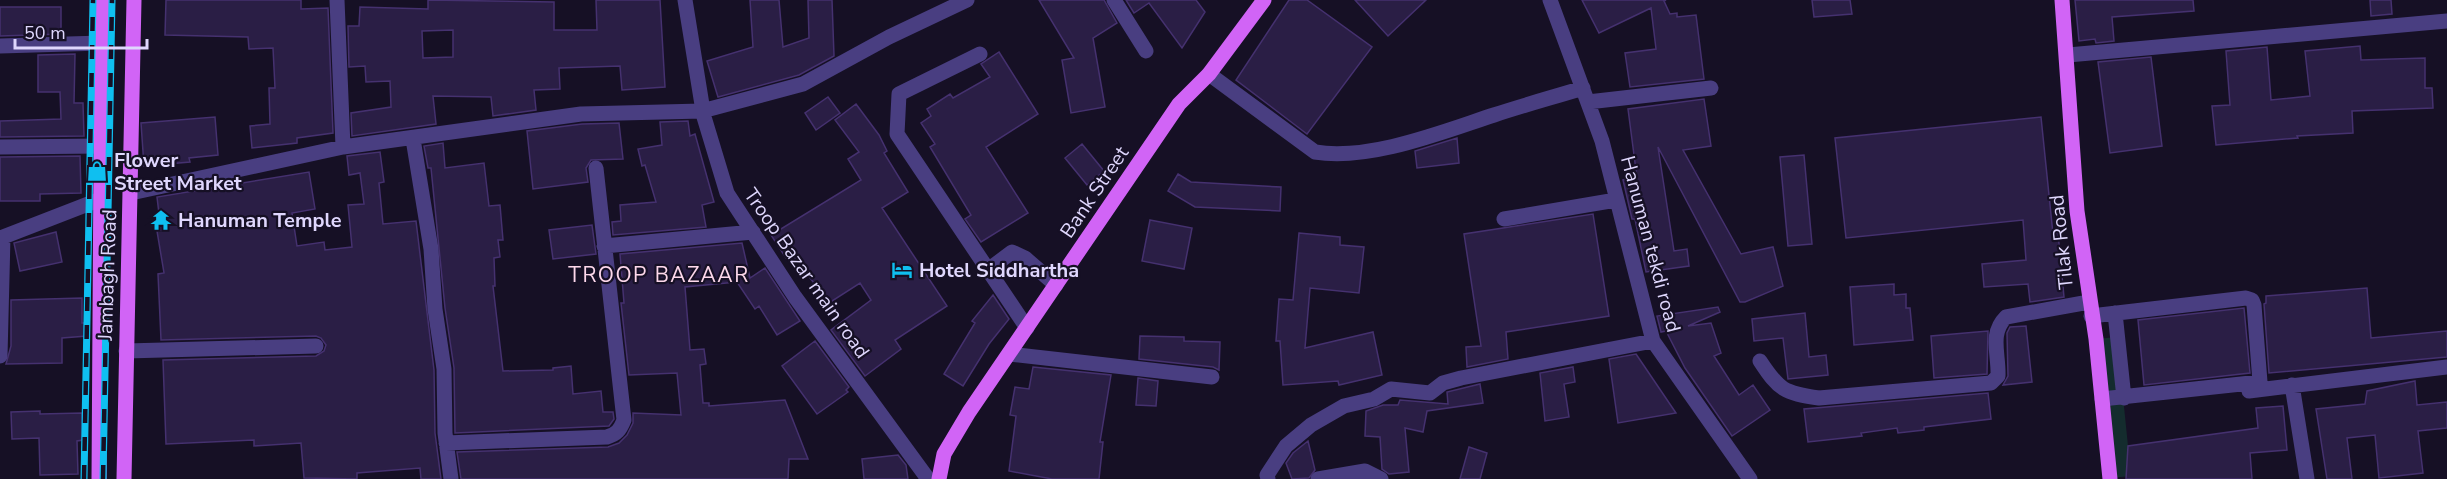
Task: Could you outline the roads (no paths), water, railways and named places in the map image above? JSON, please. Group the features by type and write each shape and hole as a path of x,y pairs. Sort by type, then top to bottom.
{"main road":[{"path":"99,479 102,0"},
{"name":"Jambagh Road","path":"124,479 134,0"},
{"name":"Bank Street","path":"939,479 944,454 1009,354 1179,104 1209,74 1264,0"},
{"name":"Tilak Road","path":"2062,0 2068,55 2077,211 2110,479"}],"street":[{"path":"337,0 343,147"},
{"name":"Troop Bazar main road","path":"685,0 702,111 727,193 795,297 928,479"},
{"path":"1114,0 1146,51"},
{"path":"131,193 343,147 581,114 702,111 803,84 889,37 962,2"},
{"name":"Hanuman tekdi road","path":"1554,2 1602,141 1653,341 1750,479"},
{"path":"2068,55 2447,21"},
{"path":"0,46 102,43"},
{"path":"980,54 899,94 897,134 1027,328"},
{"path":"1209,74 1315,152 1329,154 1354,152 1586,95 1711,88"},
{"path":"412,139 430,249 435,309 444,369 446,443 451,479"},
{"path":"0,147 102,146"},
{"path":"446,443 607,437 616,434 621,429 624,420 596,168"},
{"path":"0,356 1,238 102,199"},
{"path":"1504,219 1616,200"},
{"path":"604,246 753,232"},
{"path":"988,270 1012,252 1025,258 1056,285"},
{"path":"1760,361 1776,385 1796,395 1819,398 1991,383 1998,376 1995,335 1998,326 2006,317 2090,309 2115,313 2246,298 2252,300 2262,377 2256,383 2124,398 2102,404"},
{"path":"2115,313 2124,398"},
{"path":"1269,478 1286,446 1311,425 1344,406 1374,399 1391,389 1430,393 1443,383 1461,378 1653,341"},
{"path":"126,351 316,346"},
{"path":"1009,354 1212,377"},
{"path":"2102,404 2292,386 2447,367"},
{"path":"2292,386 2307,479"},
{"path":"1318,479 1365,471 1381,479"}],"railway":[{"path":"84,479 93,0"},
{"path":"103,479 112,0"}],"place":[{"name":"Flower Street Market","path":"97,171"},
{"name":"Hanuman Temple","path":"161,220"},
{"name":"Hotel Siddhartha","path":"902,270"}],"district":[{"name":"TROOP BAZAAR","path":"659,275"}]}
